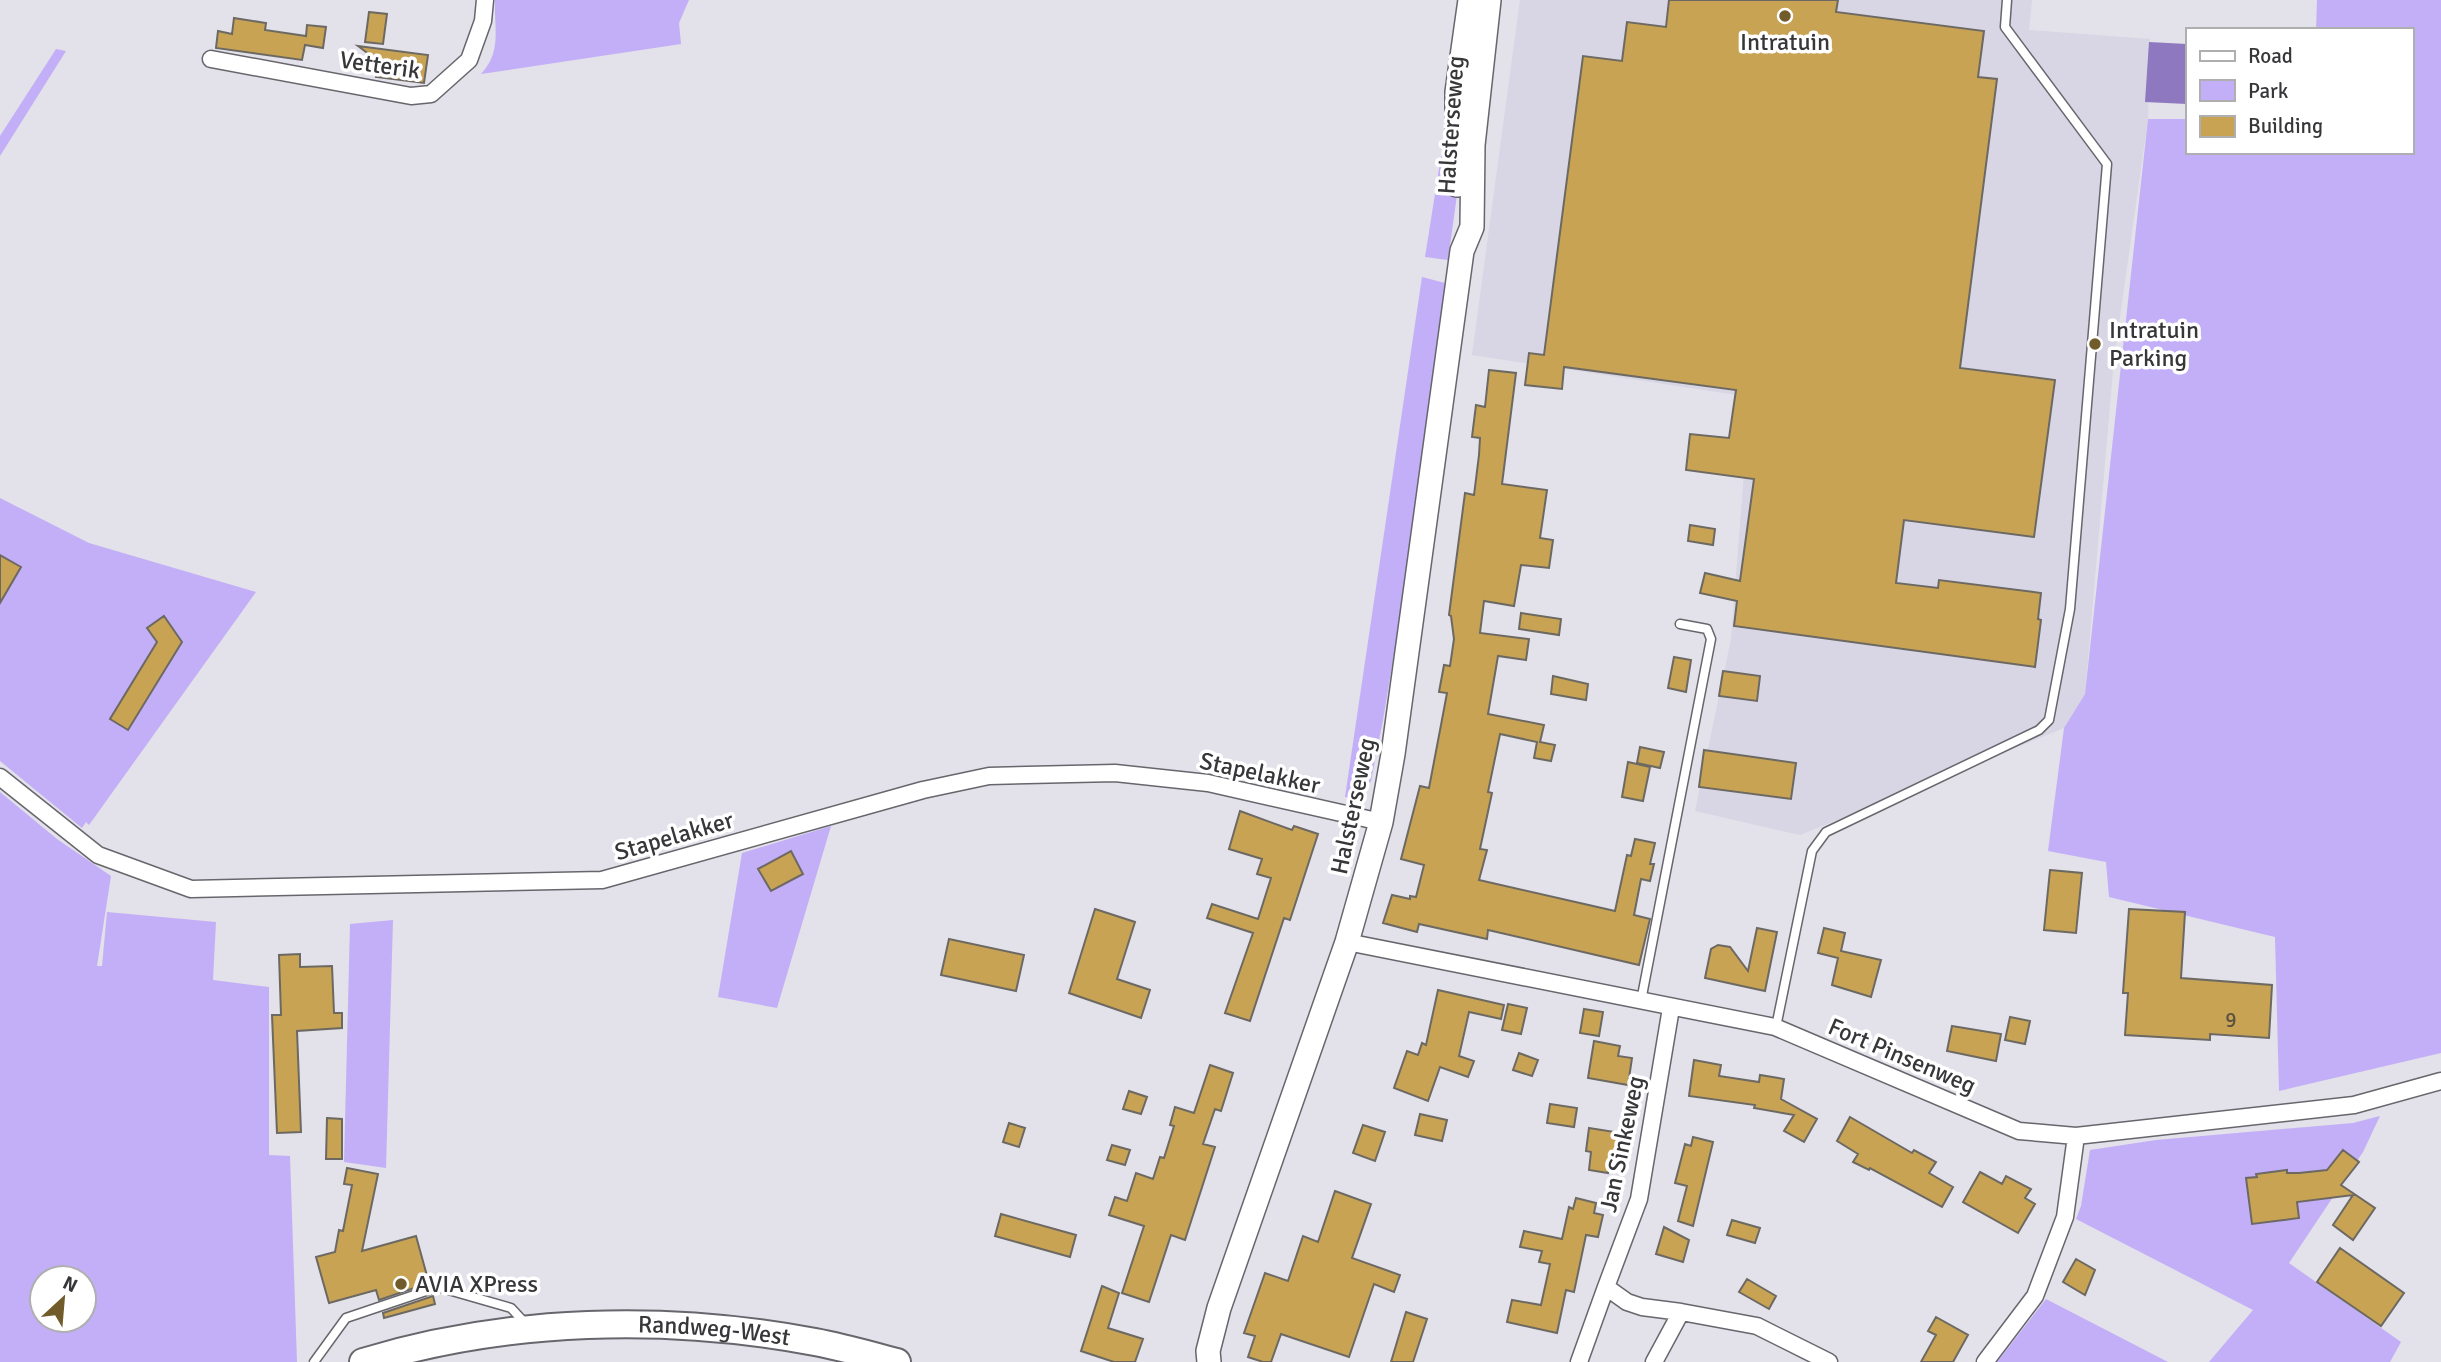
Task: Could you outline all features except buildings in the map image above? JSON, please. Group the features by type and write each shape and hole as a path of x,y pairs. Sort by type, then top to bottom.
{"main road":[{"name":"Halsterseweg","path":"1462,251 1457,225 1457,92 1470,0"},
{"name":"Halsterseweg","path":"1205,1358 1257,1195 1347,942 1381,822 1393,754 1462,251 1472,227 1473,145 1489,0"},
{"name":"Randweg-West","path":"363,1362 410,1348 530,1328 624,1324 707,1327 815,1342 897,1362"}],"street":[{"name":"Vetterik","path":"211,59 411,96 431,94 469,60 483,21 485,0"},
{"name":"Stapelakker","path":"0,777 98,855 191,890 602,880 923,790 989,776 1115,773 1195,782 1381,822"},
{"name":"Fort Pinsenweg","path":"1347,942 1776,1027 2019,1131 2076,1136 2354,1105 2441,1080"},
{"name":"Jan Sinkeweg","path":"1579,1362 1639,1199 1671,1007"},
{"path":"1985,1362 2035,1296 2065,1217 2076,1136"},
{"path":"1606,1287 1626,1302 1642,1307 1758,1326 1829,1362"},
{"path":"1654,1362 1681,1312"}],"lane":[{"path":"1776,1027 1812,851 1826,832 2039,730 2049,720 2070,609 2107,164 2005,27 2007,0"},
{"path":"1641,1001 1711,639 1707,629 1680,624"},
{"path":"314,1362 346,1318 438,1287 510,1308 530,1328"}],"shaded area":[{"path":"1520,0 2032,0 2029,30 2150,39 2148,119 2114,359 2085,694 2064,728 1800,835 1695,811 1731,639 1750,397 1472,355"},
{"path":"2149,42 2186,44 2186,104 2145,102"}],"green space":[{"path":"495,0 689,0 679,23 681,44 481,74 488,66 494,48"},
{"path":"1484,0 1448,260 1425,257 1449,106"},
{"path":"2317,0 2441,0 2441,1053 2279,1091 2275,937 2109,897 2106,862 2048,851 2064,728 2085,694 2148,119 2186,119 2186,154 2413,154 2413,28 2316,28"},
{"path":"56,49 66,51 0,156 0,136"},
{"path":"1422,277 1445,283 1409,564 1371,781 1360,797 1345,797"},
{"path":"0,498 89,543 256,592 89,825 86,822 82,828 0,761"},
{"path":"0,792 57,839 111,876 97,966 102,966 107,912 216,922 213,980 269,987 269,1155 290,1156 297,1362 0,1362"},
{"path":"831,826 777,1008 718,997 742,853"},
{"path":"393,920 386,1168 344,1162 350,924"},
{"path":"2380,1116 2363,1152 2289,1263 2401,1342 2390,1362 2209,1362 2253,1310 2076,1219 2081,1206 2090,1150 2156,1140 2353,1123"},
{"path":"2046,1299 2168,1362 1997,1362"}],"place":[{"name":"Intratuin","path":"1785,16"},
{"name":"Intratuin Parking","path":"2095,344"},
{"name":"AVIA XPress","path":"401,1284"}]}
